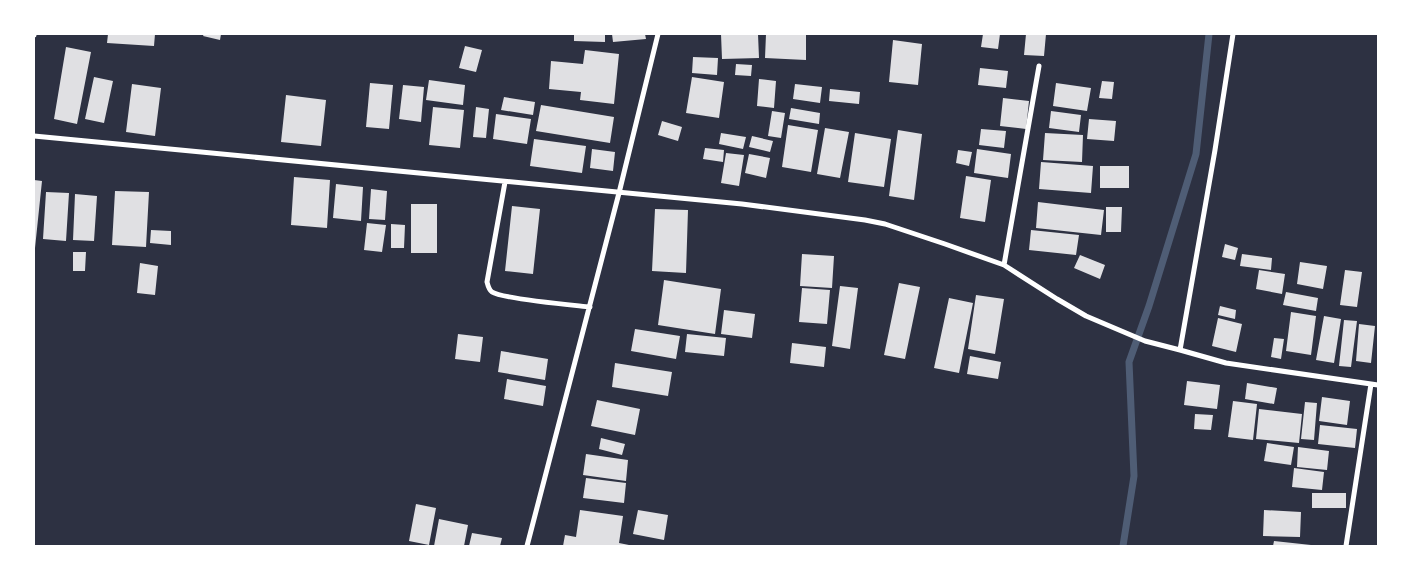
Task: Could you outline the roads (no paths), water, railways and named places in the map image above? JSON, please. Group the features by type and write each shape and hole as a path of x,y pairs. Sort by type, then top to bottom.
{"street":[{"path":"527,546 590,307 658,34"},
{"path":"1180,350 1233,34"},
{"path":"1004,265 1038,66"},
{"path":"34,136 742,204 865,220 885,224 1004,265 1086,316 1144,342 1226,363 1378,385"},
{"path":"505,182 487,282 491,292 507,296 590,307"},
{"path":"1346,546 1370,384"}],"waterway":[{"path":"1123,546 1134,476 1129,362 1149,306 1196,154 1209,34"}]}
